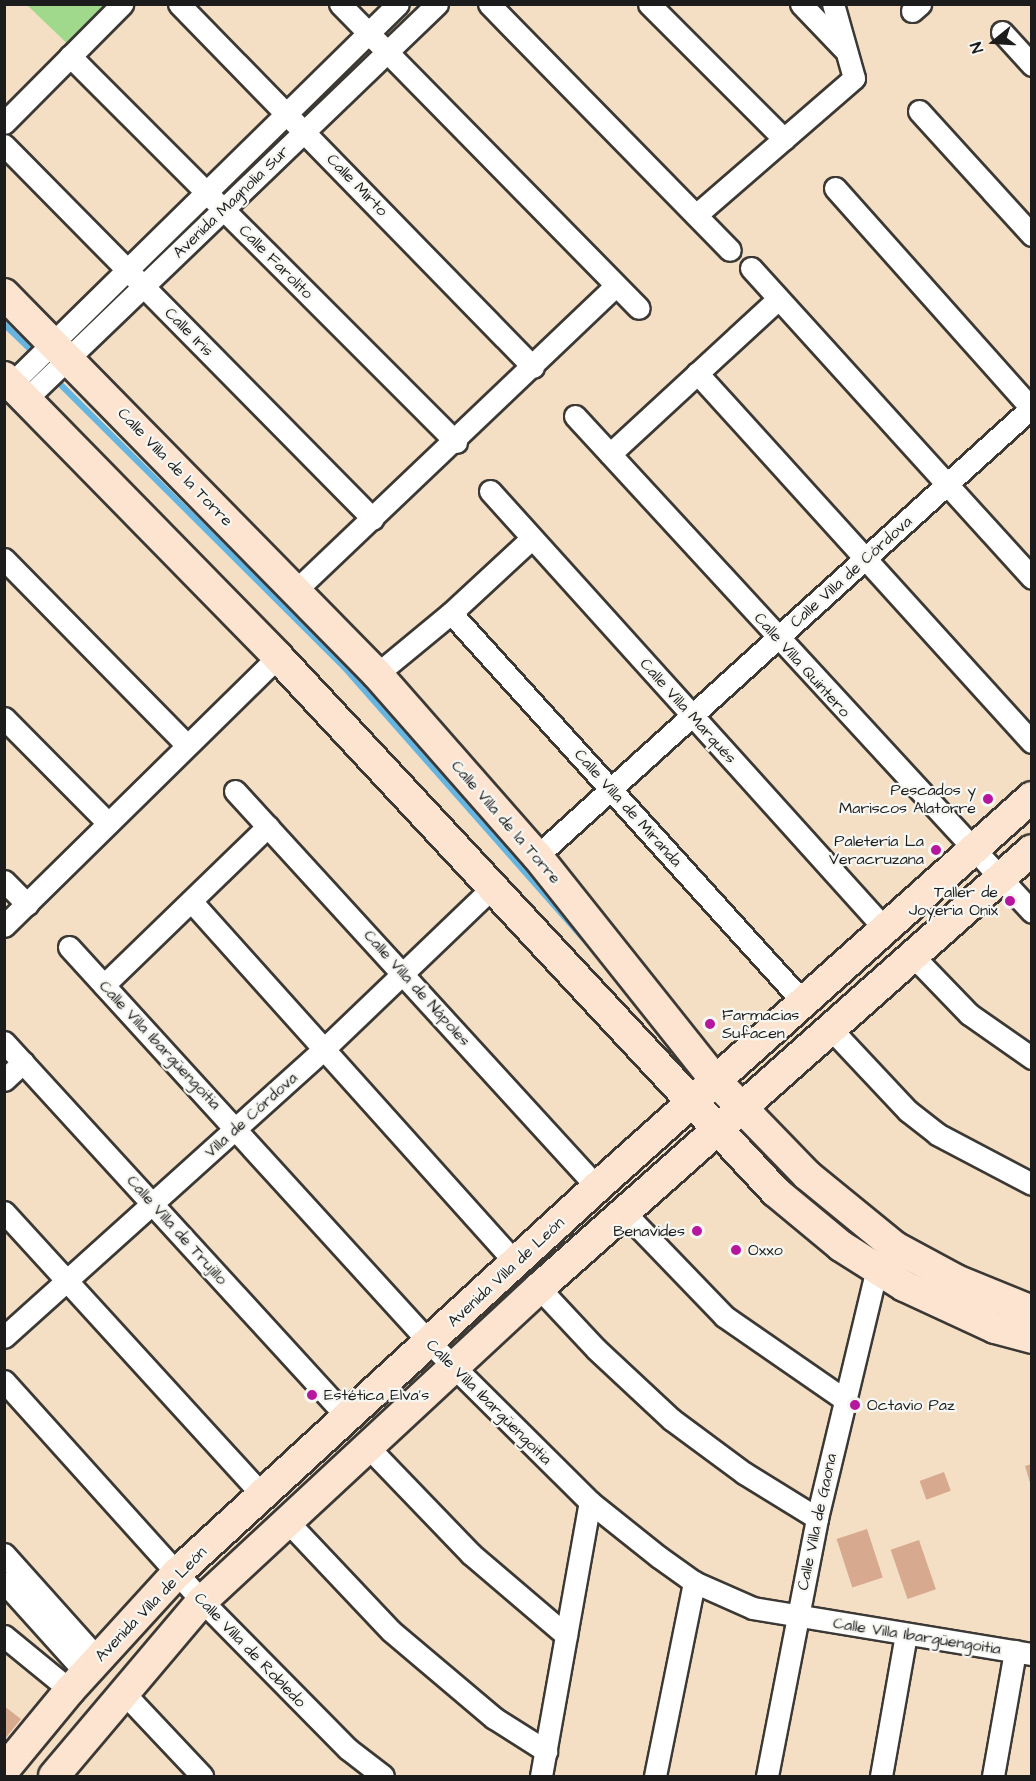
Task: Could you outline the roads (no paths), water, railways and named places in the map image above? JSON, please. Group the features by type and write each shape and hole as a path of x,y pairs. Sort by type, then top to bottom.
{"street":[{"path":"4,123 122,4"},
{"name":"Calle Mirto","path":"179,4 534,367"},
{"path":"340,4 639,308"},
{"name":"Avenida Magnolia Sur","path":"61,350 127,270 398,4"},
{"name":"Avenida Magnolia Sur","path":"14,387 143,286 437,4"},
{"path":"489,4 730,250"},
{"path":"650,4 784,139"},
{"path":"801,4 845,50"},
{"path":"696,215 854,78 833,4"},
{"path":"1002,32 1032,65"},
{"name":"Calle Farolito","path":"70,56 456,442"},
{"path":"919,111 1032,235"},
{"name":"Calle Iris","path":"4,146 373,519"},
{"path":"835,189 1031,408"},
{"path":"751,268 1032,578"},
{"path":"295,591 456,442 616,285"},
{"name":"Calle Villa de la Torre","path":"4,294 377,674 537,856 716,1081 807,1175 895,1247 956,1280 1032,1311"},
{"path":"609,454 778,299"},
{"path":"697,374 1032,742"},
{"path":"14,387 278,657 776,1192 841,1246 904,1286 995,1328 1032,1338"},
{"name":"Calle Villa de Córdova","path":"537,856 1031,408"},
{"name":"Calle Villa Quintero","path":"575,416 972,852 1032,912"},
{"name":"Calle Villa Marqués","path":"490,491 886,930"},
{"path":"377,674 451,613 532,537"},
{"path":"4,559 188,745"},
{"name":"Calle Villa de Miranda","path":"451,613 804,1003"},
{"path":"4,926 278,657"},
{"path":"4,718 108,823"},
{"name":"Calle Villa de Nápoles","path":"235,791 405,973 597,1187"},
{"name":"Avenida Villa de León","path":"4,1770 84,1674 177,1573 430,1343 597,1187 1032,797"},
{"path":"104,985 268,826"},
{"name":"Avenida Villa de León","path":"54,1776 122,1691 202,1601 539,1288 719,1131 830,1028 1032,850"},
{"path":"4,881 27,904"},
{"name":"Villa de Córdova","path":"4,1337 324,1049 493,887"},
{"path":"191,902 516,1263"},
{"name":"Calle Villa Ibargüengoitia","path":"69,947 237,1128 430,1343 590,1502 694,1582 732,1601 797,1617 1023,1653"},
{"path":"913,956 969,1014 1032,1058"},
{"path":"830,1028 915,1116 1004,1173 1032,1184"},
{"name":"Calle Villa de Trujillo","path":"4,1042 348,1418"},
{"path":"4,1080 23,1062"},
{"path":"4,1212 68,1279 262,1496"},
{"path":"624,1212 724,1316 844,1399"},
{"name":"Calle Villa de Gaona","path":"767,1776 817,1518 877,1269"},
{"path":"539,1288 596,1350 671,1419 744,1473 817,1518"},
{"name":"Calle Villa de Robledo","path":"4,1381 202,1601 348,1749 383,1776"},
{"path":"368,1447 471,1554 566,1635"},
{"path":"541,1776 590,1502"},
{"path":"287,1521 391,1630 494,1718 546,1752"},
{"path":"4,1554 84,1674"},
{"path":"4,1582 84,1674"},
{"path":"655,1776 694,1582"},
{"path":"881,1776 906,1634"},
{"path":"4,1636 84,1674"},
{"path":"993,1776 1023,1653"},
{"path":"122,1691 202,1776"}],"waterway":[{"path":"4,324 29,348"},
{"path":"61,385 344,667 589,945"}],"place":[{"name":"Pescados y Mariscos Alatorre","path":"988,799"},
{"name":"Paletería La Veracruzana","path":"936,850"},
{"name":"Taller de Joyeria Onix","path":"1010,901"},
{"name":"Farmacias Sufacen","path":"710,1024"},
{"name":"Benavides","path":"697,1231"},
{"name":"Oxxo","path":"736,1250"},
{"name":"Estética Elva’s","path":"312,1395"},
{"name":"Octavio Paz","path":"855,1405"}]}
